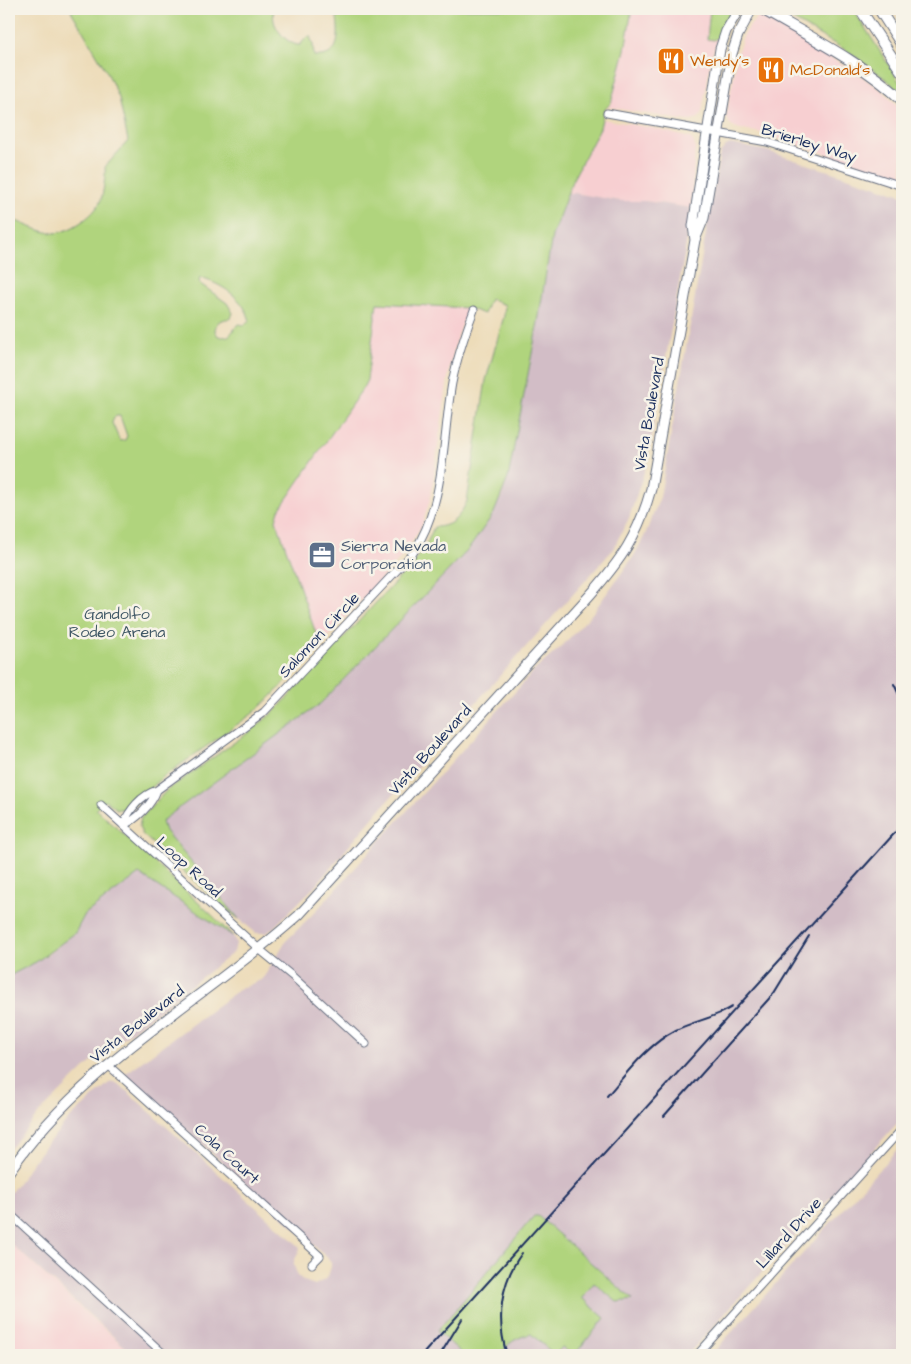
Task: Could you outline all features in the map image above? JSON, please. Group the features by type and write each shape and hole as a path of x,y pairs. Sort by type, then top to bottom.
{"highway":[{"path":"762,9 848,59 881,82 902,100"},
{"path":"860,9 902,72"},
{"path":"879,9 902,45"}],"main road":[{"name":"Vista Boulevard","path":"695,240 693,226 720,49 726,31 739,9"},
{"name":"Vista Boulevard","path":"9,1172 28,1145 47,1123 72,1097 108,1065 260,949 299,915 590,595 614,568 626,550 637,531 651,489 695,240 704,218 732,54 738,35 752,9"}],"street":[{"name":"Brierley Way","path":"607,113 767,142 902,186"},
{"name":"Salomon Circle","path":"122,825 129,813 144,796 157,790 264,712 414,553 426,532 434,506 453,378 462,342 474,310"},
{"name":"Loop Road","path":"101,806 366,1044"},
{"name":"Cola Court","path":"108,1065 320,1256 312,1264"},
{"name":"Lillard Drive","path":"697,1355 902,1128"},
{"path":"9,1213 165,1355"}],"shaded area":[{"path":"632,9 710,9 707,39 714,40 719,37 712,54 702,112 699,118 688,121 608,107 611,103 625,50"},
{"path":"757,17 771,21 861,76 884,92 895,104 902,112 902,178 761,133 735,128 729,123 726,117 739,48 745,32"},
{"path":"601,119 653,128 690,138 694,142 695,148 691,208 645,201 620,201 574,193 568,194 572,181 600,128"},
{"path":"730,144 767,151 902,195 902,1118 687,1355 134,1355 9,1242 9,1195 41,1151 69,1119 109,1083 114,1082 120,1085 299,1246 300,1250 294,1261 298,1276 304,1281 315,1285 328,1276 331,1262 328,1258 125,1074 240,989 263,979 285,942 317,910 535,670 561,647 591,615 634,556 645,535 660,497 720,153"},
{"path":"574,193 620,201 645,201 691,208 647,463 629,518 613,549 603,561 382,807 316,885 272,929 266,933 256,933 239,919 165,831 162,822 320,704 468,550 501,498 508,478 538,322 552,236 568,194"},
{"path":"377,303 468,308 457,338 449,371 430,500 422,525 404,554 320,645 276,520 279,510 367,380"},
{"path":"139,874 233,936 236,943 234,952 87,1066 39,1113 9,1150 9,976 47,955 75,933 85,914"},
{"path":"902,1144 902,1343 891,1355 711,1355"},
{"path":"9,1242 93,1319 134,1355 9,1355"}],"green space":[{"name":"Gandolfo Rodeo Arena","path":"70,9 273,9 275,25 280,33 296,45 300,45 310,36 314,56 324,56 331,53 337,41 336,9 632,9 625,50 611,103 604,110 600,128 572,181 552,236 538,322 508,478 494,513 468,550 320,704 162,822 165,831 239,919 142,834 139,826 141,818 167,790 252,730 276,710 414,562 427,543 434,527 451,523 462,511 467,501 486,380 504,316 505,305 490,299 484,314 468,308 377,303 367,380 279,510 276,520 320,645 271,697 252,714 163,777 129,809 117,809 105,800 96,809 233,936 139,874 85,914 75,933 36,962 9,976 9,218 42,231 53,233 66,230 80,223 97,207 102,195 105,167 128,141 119,98 107,72","holes":["200,278 216,284 231,293 243,305 250,321 244,325 239,324 229,336 218,336 215,331 218,323 231,318 233,313 227,303 199,283","120,416 127,436 125,440 121,441 112,423 114,417"]},
{"path":"710,9 732,9 719,37 714,40 707,39"},
{"path":"774,9 853,9 902,86 902,93 849,52"},
{"path":"534,1216 538,1216 633,1300 617,1302 594,1283 582,1298 605,1318 574,1355 562,1347 555,1355 531,1334 510,1343 502,1355 464,1355 437,1331"}],"railway":[{"path":"894,684 902,701"},
{"path":"422,1355 902,825"},
{"path":"664,1116 774,993 809,936"},
{"path":"607,1096 638,1060 656,1043 676,1030 719,1014 732,1007"},
{"path":"507,1355 502,1329 502,1302 509,1277 522,1253"},
{"path":"440,1355 462,1319"}],"place":[{"name":"Wendy's","path":"671,61"},
{"name":"McDonald's","path":"771,70"},
{"name":"Sierra Nevada Corporation","path":"322,555"}]}
